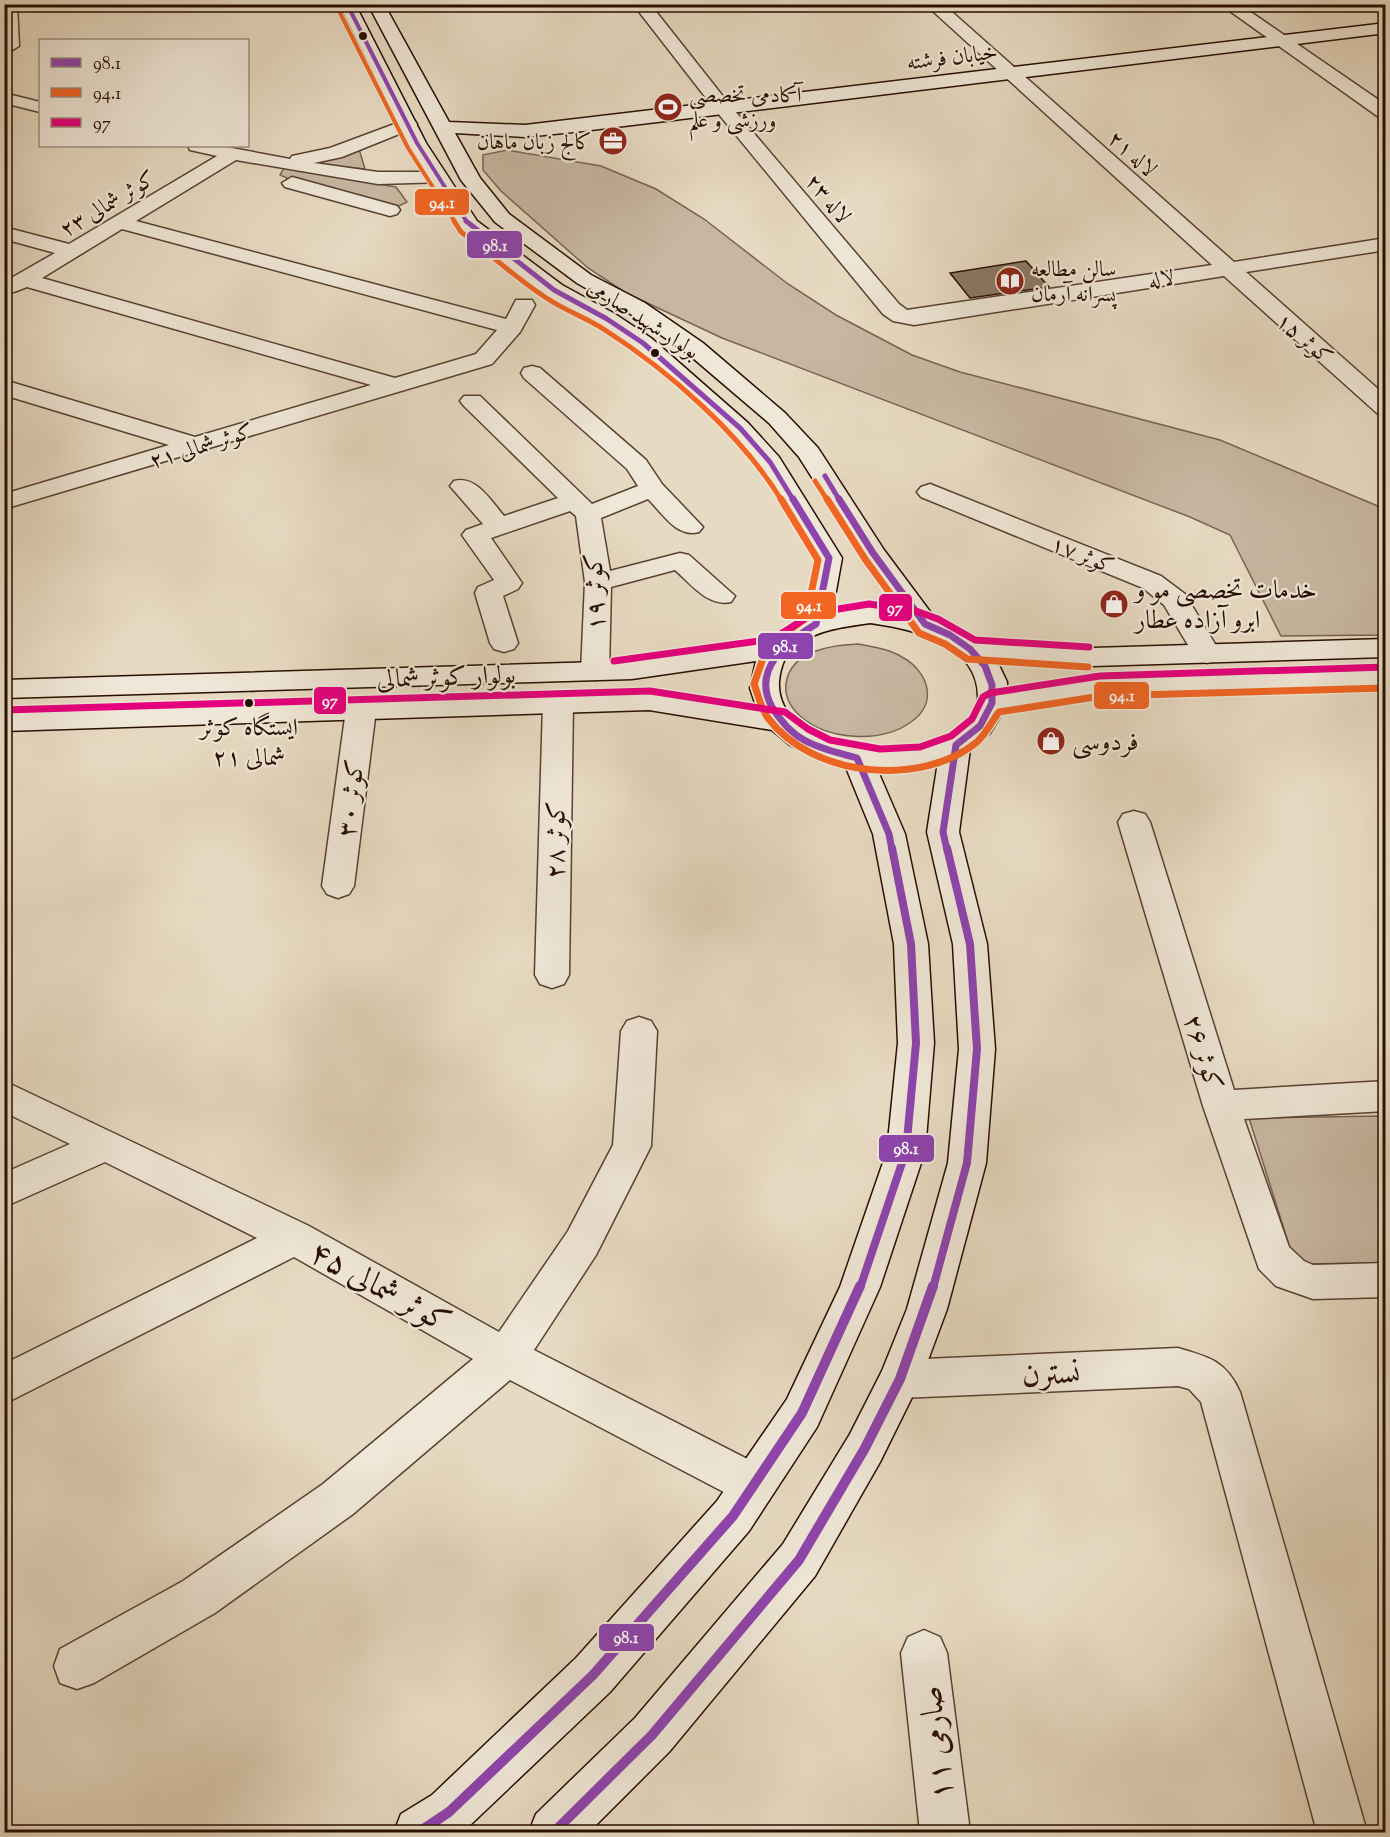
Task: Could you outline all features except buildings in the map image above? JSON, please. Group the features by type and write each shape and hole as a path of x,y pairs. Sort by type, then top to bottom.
{"street":[{"path":"9,4 11,46"},
{"name":"لاله ۲۳","path":"641,4 723,108 891,309 901,316"},
{"name":"لاله ۲۱","path":"933,4 1225,268"},
{"path":"1228,4 1386,114"},
{"path":"348,6 376,5"},
{"name":"بولوار شهید صارمی","path":"376,5 471,180 502,218 584,279 638,308 695,348 777,418 809,453 873,553 925,624"},
{"name":"بولوار شهید صارمی","path":"348,6 408,124 438,178 469,225 554,290 607,319 643,343 740,428 770,462 829,558 816,624"},
{"name":"خیابان فرشته","path":"455,150 525,131 1386,28"},
{"path":"4,98 39,106"},
{"path":"271,162 335,153 408,124"},
{"name":"خیابان فرشته","path":"443,127 525,131"},
{"path":"200,147 271,162 378,178 438,178"},
{"path":"240,156 255,168 296,185 390,210"},
{"name":"کوثر شمالی ۲۳","path":"4,292 240,156"},
{"path":"121,223 512,327"},
{"path":"4,233 73,251"},
{"name":"لاله","path":"901,316 914,318 1386,244"},
{"name":"کوثر ۱۵","path":"1225,268 1386,409"},
{"path":"24,280 398,386"},
{"name":"کوثر شمالی ۲۱","path":"4,502 484,359 512,327 524,305"},
{"path":"532,374 637,465 652,489 690,527"},
{"path":"4,387 198,446"},
{"path":"471,401 581,508"},
{"path":"463,486 500,526"},
{"path":"504,643 488,593 509,583 475,535 500,526 652,489"},
{"name":"کوثر ۱۷","path":"930,492 1152,582 1175,600 1207,654"},
{"name":"کوثر ۱۹","path":"581,508 598,582 595,671"},
{"path":"598,582 680,561 721,596"},
{"path":"870,615 925,624 950,635 970,650 985,666 992,685 992,704 980,726 956,745 922,757 901,760 857,758 810,742 782,722 769,704 764,685 767,666 777,649 794,635 816,624 870,615"},
{"path":"970,650 1093,657 1386,648"},
{"name":"بولوار کوثر شمالی","path":"4,689 632,670 777,649"},
{"path":"992,704 1100,686 1386,677"},
{"name":"بولوار کوثر شمالی","path":"4,721 649,701 782,722"},
{"name":"کوثر ۲۸","path":"552,975 558,704"},
{"name":"کوثر ۳۰","path":"338,886 361,710"},
{"path":"554,1833 652,1735 799,1560 865,1448 900,1379 927,1309 967,1163 977,1048 969,944 943,832 956,745"},
{"path":"419,1833 449,1812 593,1675 734,1516 802,1413 850,1308 906,1151 916,1043 911,945 888,834 857,758"},
{"name":"کوثر ۲۶","path":"1134,822 1221,1106 1273,1257 1290,1274 1313,1282 1386,1280"},
{"path":"77,1666 199,1597 338,1498 506,1357 582,1243 632,1146 639,1031"},
{"name":"کوثر شمالی ۴۵","path":"4,1095 295,1238 506,1357 754,1485"},
{"path":"1221,1106 1386,1096"},
{"path":"4,1191 106,1145"},
{"path":"4,1385 295,1238"},
{"name":"نسترن","path":"900,1379 1178,1367 1202,1374 1219,1392 1342,1833"},
{"name":"صارمی ۱۱","path":"924,1653 945,1833"}],"shaded area":[{"path":"359,149 365,169 308,163 331,159"},
{"path":"507,150 601,166 656,189 704,219 788,284 836,315 912,355 960,372 1220,440 1385,509 1385,635 1281,636 1230,535 1190,517 722,338 626,293 588,268 501,191 483,170 483,155"},
{"path":"284,168 396,187 407,202 395,208 300,184 280,175"},
{"path":"858,644 897,654 911,663 924,679 927,688 925,706 911,722 899,729 870,736 839,734 811,724 792,707 786,689 787,680 795,664 803,657 819,650"},
{"path":"1385,1116 1385,1263 1295,1264 1249,1118"}],"transit line":[{"name":"98.1","path":"347,4 417,143 469,225 554,290 607,319 643,343 740,428 770,462 829,558 816,624 780,651 766,673 765,686 768,700 777,715 797,735 817,746 857,758 889,834 911,944 916,1043 906,1151 860,1287 802,1413 733,1516 593,1675 449,1812 419,1832"},
{"name":"94.1","path":"338,9 408,148 461,232 548,299 602,328 637,351 733,435 762,468 818,560 806,618 767,647 754,684 767,717 793,743 828,760 868,769 909,769 947,760 978,741 999,712 1101,696 1386,688"},
{"name":"98.1","path":"554,1832 652,1735 799,1560 865,1448 900,1379 927,1309 967,1163 977,1049 970,944 943,832 956,745 980,726 992,703 992,685 985,666 970,649 950,635 925,624 873,553 825,476"},
{"name":"94.1","path":"815,481 865,559 919,633 945,644 967,659 1088,667"},
{"name":"97","path":"614,661 773,639 806,618 826,611 869,604 913,610 938,619 975,640 1089,647"},
{"name":"97","path":"4,710 650,691 785,712 808,729 830,740 880,749 920,747 951,736 972,719 983,697 990,693 1100,676 1386,667"}],"place":[{"name":"آکادمی تخصصی ورزشی و علم","path":"668,107"},
{"name":"کالج زبان ماهان","path":"613,141"},
{"name":"سالن مطالعه پسرانه آرمان","path":"1010,281"},
{"name":"خدمات تخصصی مو و ابرو آزاده عطار","path":"1114,604"},
{"name":"ایستگاه کوثر شمالی ۲۱","path":"249,703"},
{"name":"فردوسی","path":"1051,741"}]}
